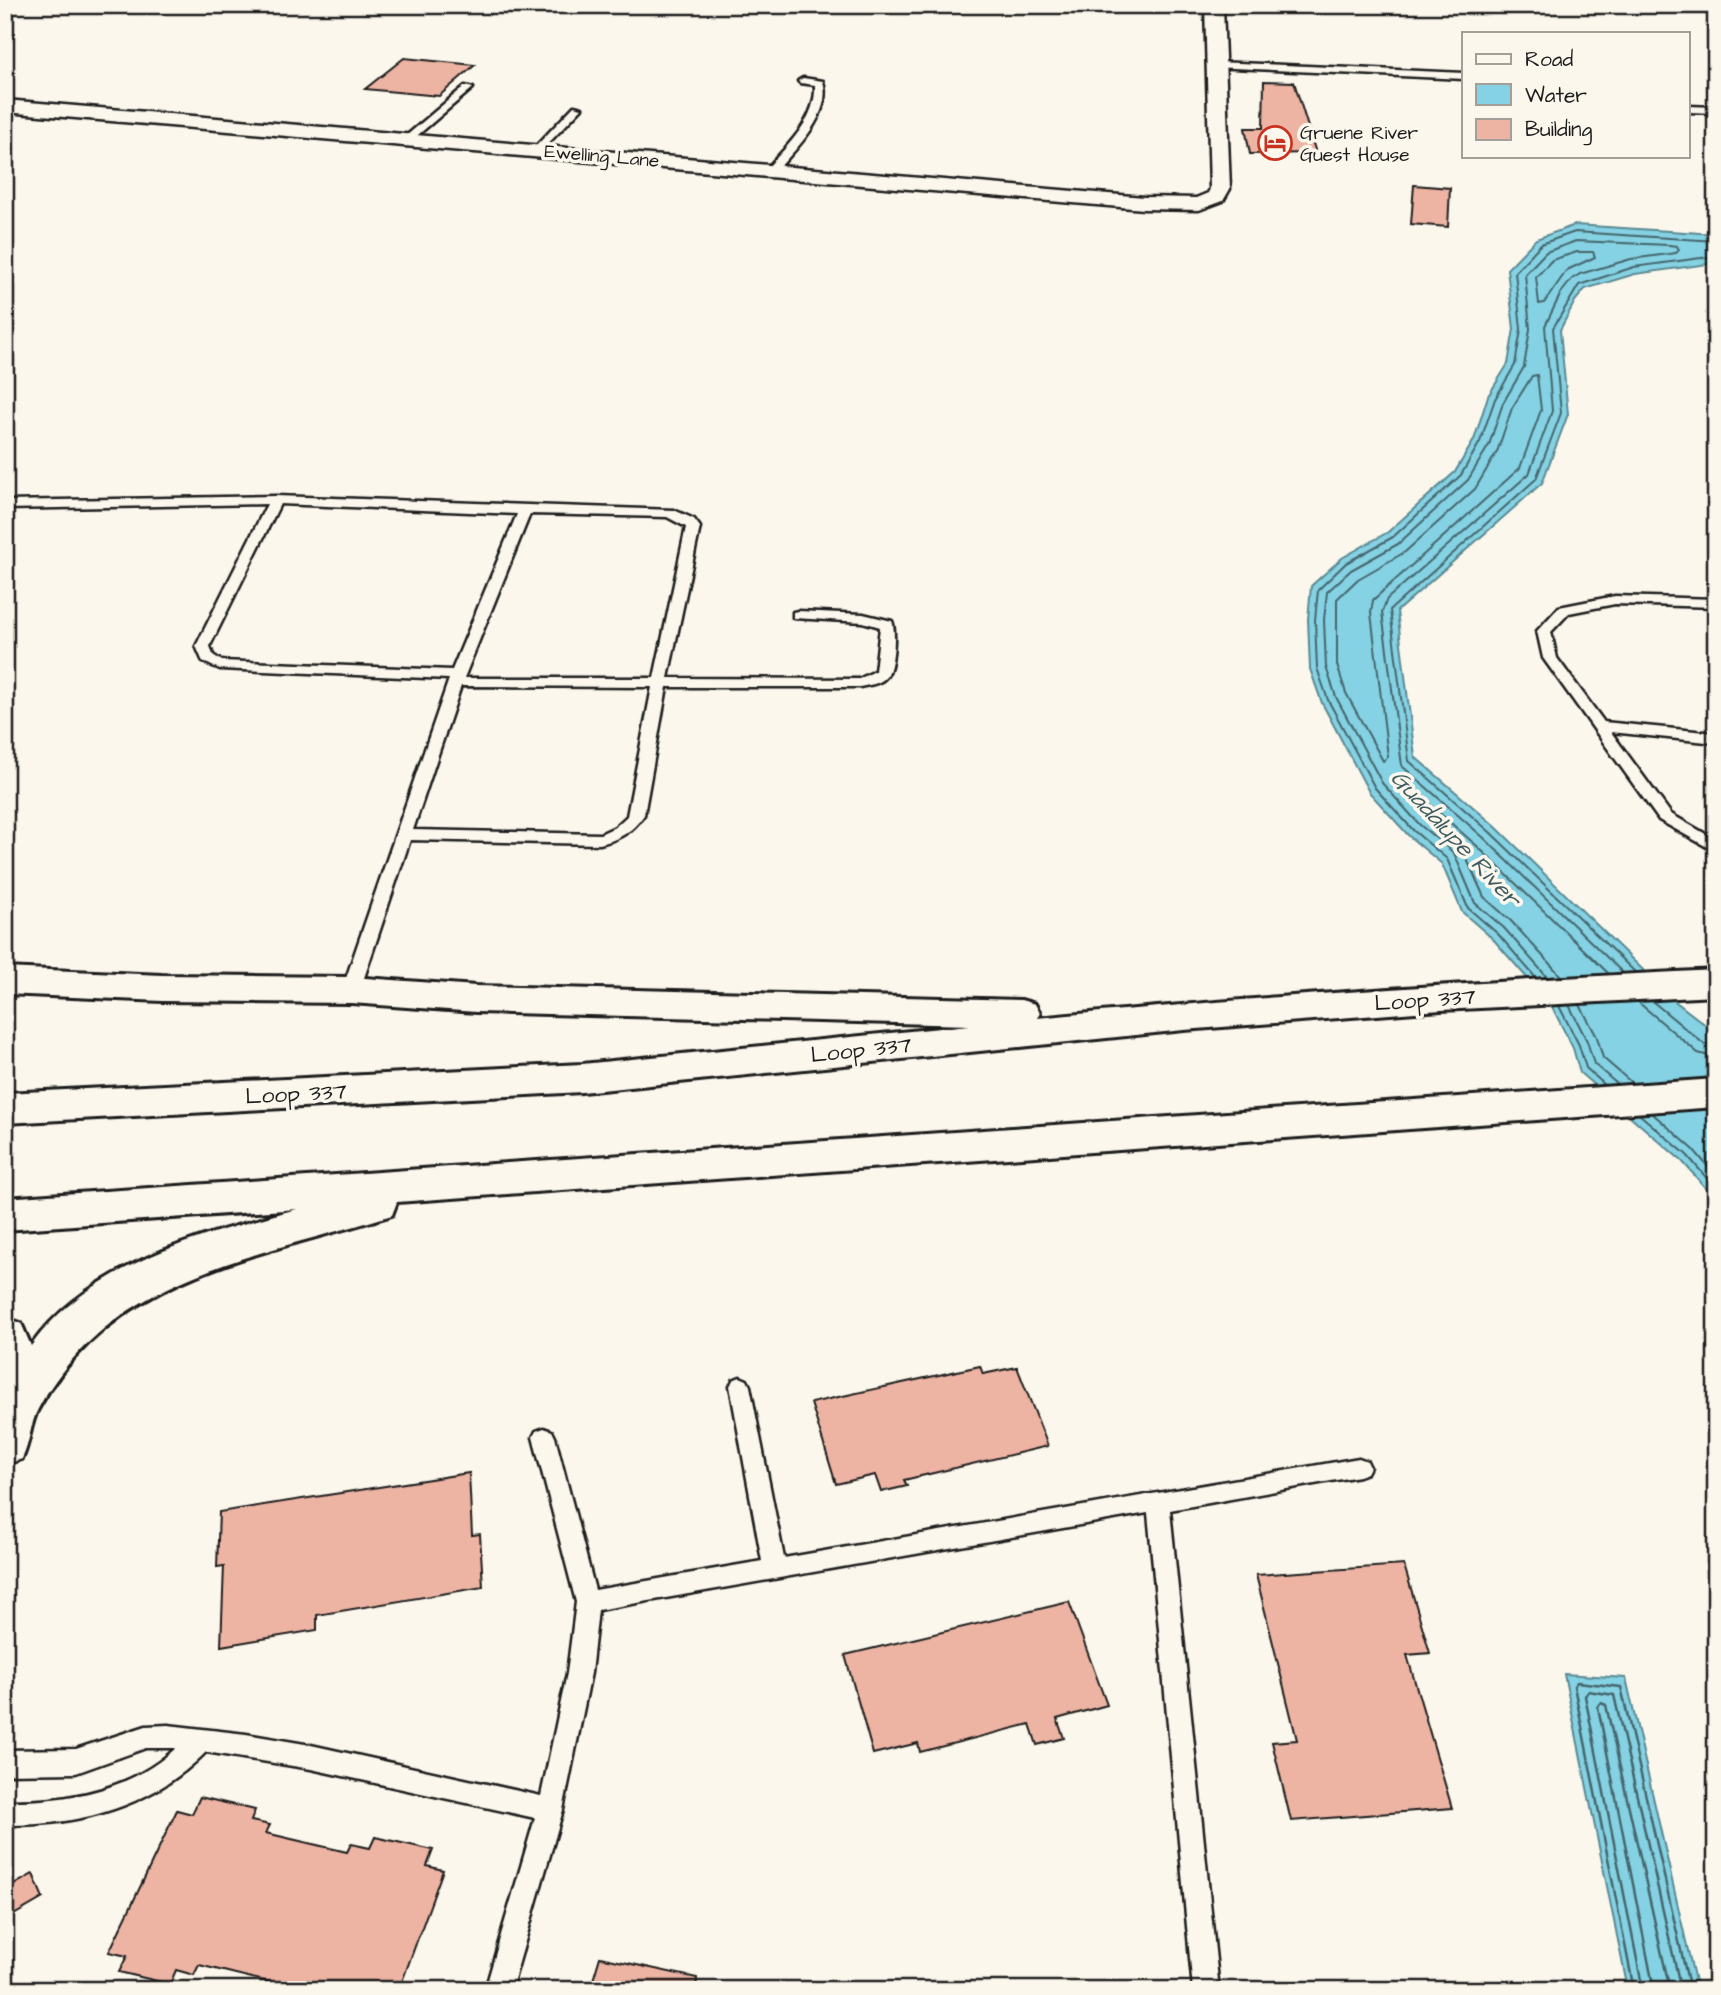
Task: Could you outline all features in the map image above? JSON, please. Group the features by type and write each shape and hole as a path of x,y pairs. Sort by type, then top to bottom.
{"main road":[{"path":"5,981 162,988 351,990 476,999 1184,1017"},
{"name":"Loop 337","path":"5,1108 582,1078 1184,1017 1441,998 1716,983"},
{"path":"5,1214 1716,1093"},
{"path":"10,1425 59,1342 83,1319 145,1278 240,1241 457,1181"},
{"path":"5,1336 10,1353 10,1425"}],"street":[{"path":"1214,5 1215,65"},
{"name":"Ewelling Lane","path":"5,106 409,138 1144,203 1199,204 1216,197 1220,189 1215,65"}],"lane":[{"path":"1215,65 1462,76"},
{"path":"772,169 810,124 822,95 820,83 803,81"},
{"path":"409,138 468,88"},
{"path":"538,149 578,108"},
{"path":"1690,109 1716,110"},
{"path":"5,505 276,500 669,513 689,522 693,527 636,815 622,831 600,839 404,835"},
{"path":"276,500 203,646 203,654 210,662 220,665 457,679 660,683 860,683 874,679 882,673 887,624 863,618 798,615"},
{"path":"351,990 457,679 525,510"},
{"path":"1716,603 1615,600 1564,610 1544,631 1550,658 1665,817 1716,847"},
{"path":"1599,726 1695,738 1716,738"},
{"path":"740,1387 775,1569"},
{"path":"498,1990 531,1887 551,1810 573,1706 587,1602 544,1437"},
{"path":"587,1602 1359,1467"},
{"path":"1158,1503 1206,1990"},
{"path":"5,1762 76,1760 155,1735 246,1745 312,1757 551,1810"},
{"path":"5,1813 58,1812 110,1798 157,1779 176,1767 200,1741"}],"water":[{"name":"Guadalupe River","path":"1575,225 1716,234 1716,263 1635,274 1585,289 1575,301 1560,330 1568,414 1542,483 1397,611 1415,757 1495,826 1676,1002 1716,1033 1716,1200 1682,1161 1580,1073 1573,1048 1551,1005 1493,939 1462,912 1442,864 1409,836 1369,792 1322,703 1310,669 1308,619 1311,586 1342,558 1388,532 1455,472 1474,440 1488,396 1508,364 1514,329 1507,269 1536,239"},
{"path":"1564,1674 1626,1678 1697,1990 1628,1990"}],"building":[{"path":"404,58 475,65 439,96 365,89"},
{"path":"1264,81 1294,82 1316,153 1250,154 1245,128 1263,128"},
{"path":"1414,185 1450,188 1448,227 1411,224"},
{"path":"980,1366 983,1374 1017,1367 1048,1446 904,1480 907,1486 881,1492 875,1475 836,1484 811,1403"},
{"path":"469,1473 472,1535 480,1534 483,1587 317,1615 317,1630 221,1646 224,1566 217,1567 219,1512"},
{"path":"1404,1565 1430,1653 1407,1655 1452,1808 1291,1821 1272,1742 1297,1740 1256,1575"},
{"path":"1069,1602 1107,1705 1057,1719 1064,1738 1037,1745 1030,1724 920,1752 918,1743 873,1754 845,1655"},
{"path":"200,1797 255,1810 251,1821 270,1825 266,1833 347,1852 351,1844 370,1848 375,1837 433,1850 427,1866 443,1870 399,1990 301,1990 199,1965 194,1975 176,1970 170,1984 119,1972 127,1956 109,1952 177,1810 192,1814"},
{"path":"33,1874 43,1898 5,1920 5,1890"},
{"path":"600,1957 697,1978 696,1990 590,1990"}],"place":[{"name":"Gruene River Guest House","path":"1275,143"}]}
